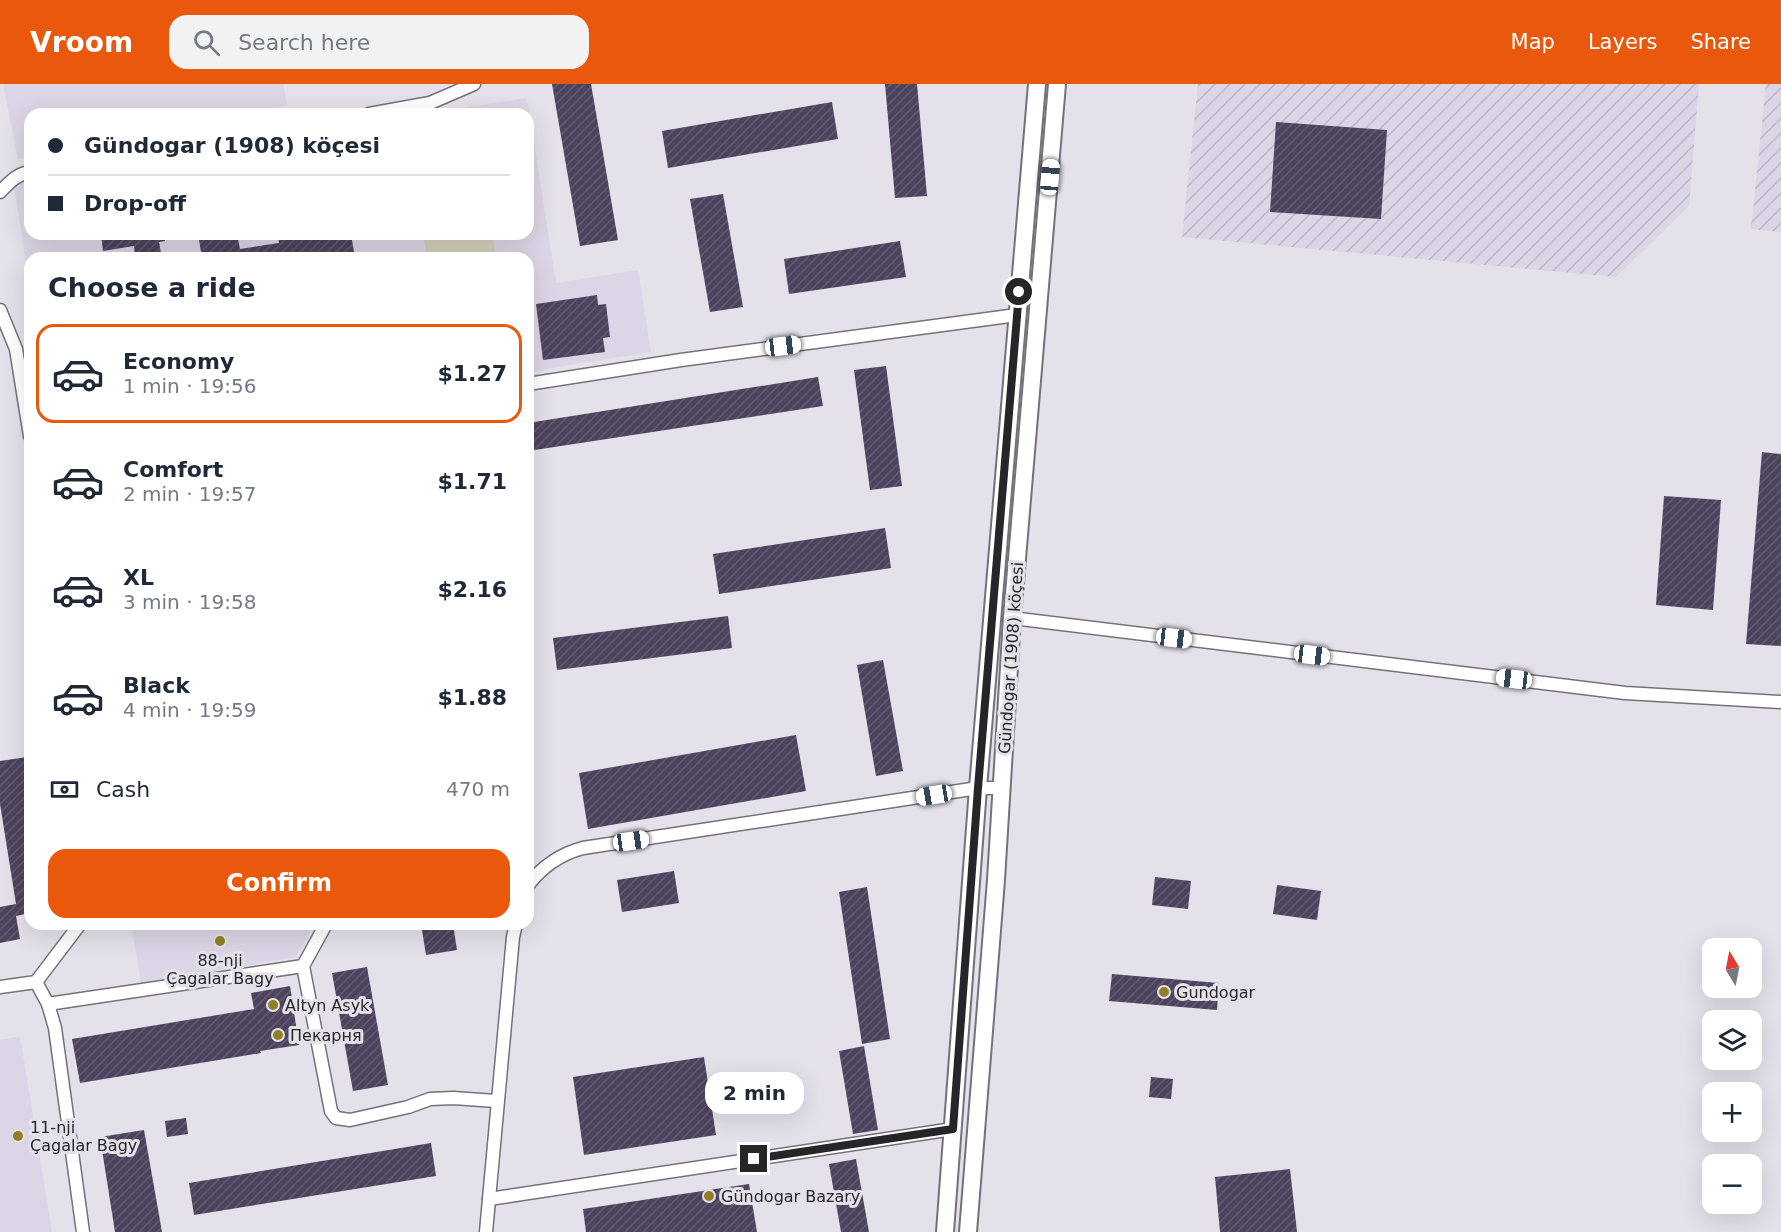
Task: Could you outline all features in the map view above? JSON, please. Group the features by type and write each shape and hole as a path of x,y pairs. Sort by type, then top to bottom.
{"main road":[{"name":"Gündogar (1908) köçesi","path":"945,1232 978,788 1037,84"},
{"name":"Gündogar (1908) köçesi","path":"968,1232 1002,788 1012,618 1057,84"},
{"path":"1017,315 1038,315"}],"street":[{"path":"406,108 430,104 474,84"},
{"path":"0,192 13,179 24,174"},
{"path":"0,310 16,349 24,399"},
{"path":"534,383 681,360 1017,315"},
{"path":"1012,618 1625,693 1781,702"},
{"path":"534,877 539,871 568,852 583,849 978,788 1002,788"},
{"path":"0,987 36,982 75,930"},
{"path":"323,930 303,966 331,1111 336,1118 350,1120 408,1107 430,1099 496,1101"},
{"path":"486,1232 496,1101 515,930"},
{"path":"48,1004 303,966"},
{"path":"36,982 48,1004 54,1028 83,1232"},
{"path":"489,1199 953,1129"}],"shaded area":[{"path":"3,84 283,84 287,105 272,108 24,108 24,158 18,159"},
{"path":"1198,84 1699,84 1689,206 1616,277 1182,237"},
{"path":"1766,84 1781,84 1781,232 1751,229"},
{"path":"527,98 529,108 462,108"},
{"path":"534,143 556,283 638,270 651,352 534,371 534,252 24,252 13,179 24,177 24,240 534,240"},
{"path":"424,240 493,240 495,252 426,252"},
{"name":"88-nji Çagalar Bagy","path":"132,930 311,930 296,957 141,983"},
{"name":"11-nji Çagalar Bagy","path":"20,1036 52,1232 0,1232 0,1040"}],"building":[{"path":"552,84 591,84 618,240 580,246"},
{"path":"885,84 917,84 927,196 895,198"},
{"path":"832,102 838,139 668,168 662,131"},
{"path":"1276,122 1387,130 1381,219 1270,212"},
{"path":"723,194 743,307 710,312 690,199"},
{"path":"102,240 165,240 159,242 161,252 134,252 134,246 103,251"},
{"path":"199,240 238,240 240,249 279,243 279,240 352,240 354,252 201,252"},
{"path":"900,241 906,277 789,294 784,259"},
{"path":"597,295 598,305 606,304 610,337 603,338 605,352 543,360 536,304"},
{"path":"886,366 902,486 870,490 854,370"},
{"path":"818,377 823,406 534,450 534,422"},
{"path":"1762,452 1781,454 1781,646 1746,644"},
{"path":"1664,496 1721,500 1713,610 1656,605"},
{"path":"885,528 891,568 719,594 713,554"},
{"path":"728,616 732,648 557,670 553,638"},
{"path":"883,660 903,771 876,776 857,665"},
{"path":"796,735 806,791 588,829 579,773"},
{"path":"24,757 24,914 16,916 20,939 0,943 0,907 16,904 0,804 0,761"},
{"path":"674,871 679,903 622,912 617,880"},
{"path":"1155,877 1191,881 1188,909 1152,905"},
{"path":"1277,885 1321,891 1317,920 1273,914"},
{"path":"867,887 890,1039 862,1044 839,892"},
{"path":"422,930 454,930 457,950 426,955"},
{"path":"367,967 388,1085 353,1091 332,973"},
{"path":"1112,974 1219,983 1217,1010 1109,1001"},
{"path":"290,986 299,1045 80,1083 72,1039 254,1009 251,993"},
{"path":"864,1046 878,1130 853,1134 839,1051"},
{"path":"704,1057 716,1135 584,1155 573,1077"},
{"path":"1151,1077 1173,1079 1171,1099 1149,1097"},
{"path":"186,1118 188,1134 167,1137 165,1121"},
{"path":"144,1130 162,1232 115,1232 100,1137"},
{"path":"431,1143 436,1176 194,1215 189,1183"},
{"path":"856,1159 869,1232 841,1232 829,1164"},
{"path":"1290,1169 1297,1232 1220,1232 1215,1177"},
{"name":"Gündogar Bazary","path":"749,1184 757,1232 586,1232 583,1209"}],"place":[{"name":"88-nji Çagalar Bagy","path":"220,941"},
{"name":"Gundogar","path":"1164,992"},
{"name":"Altyn Asyk","path":"273,1005"},
{"name":"Пекарня","path":"278,1035"},
{"name":"11-nji Çagalar Bagy","path":"18,1136"},
{"name":"Gündogar Bazary","path":"709,1196"}],"route":[{"path":"754,1159 953,1129 978,788 1019,292"}]}
